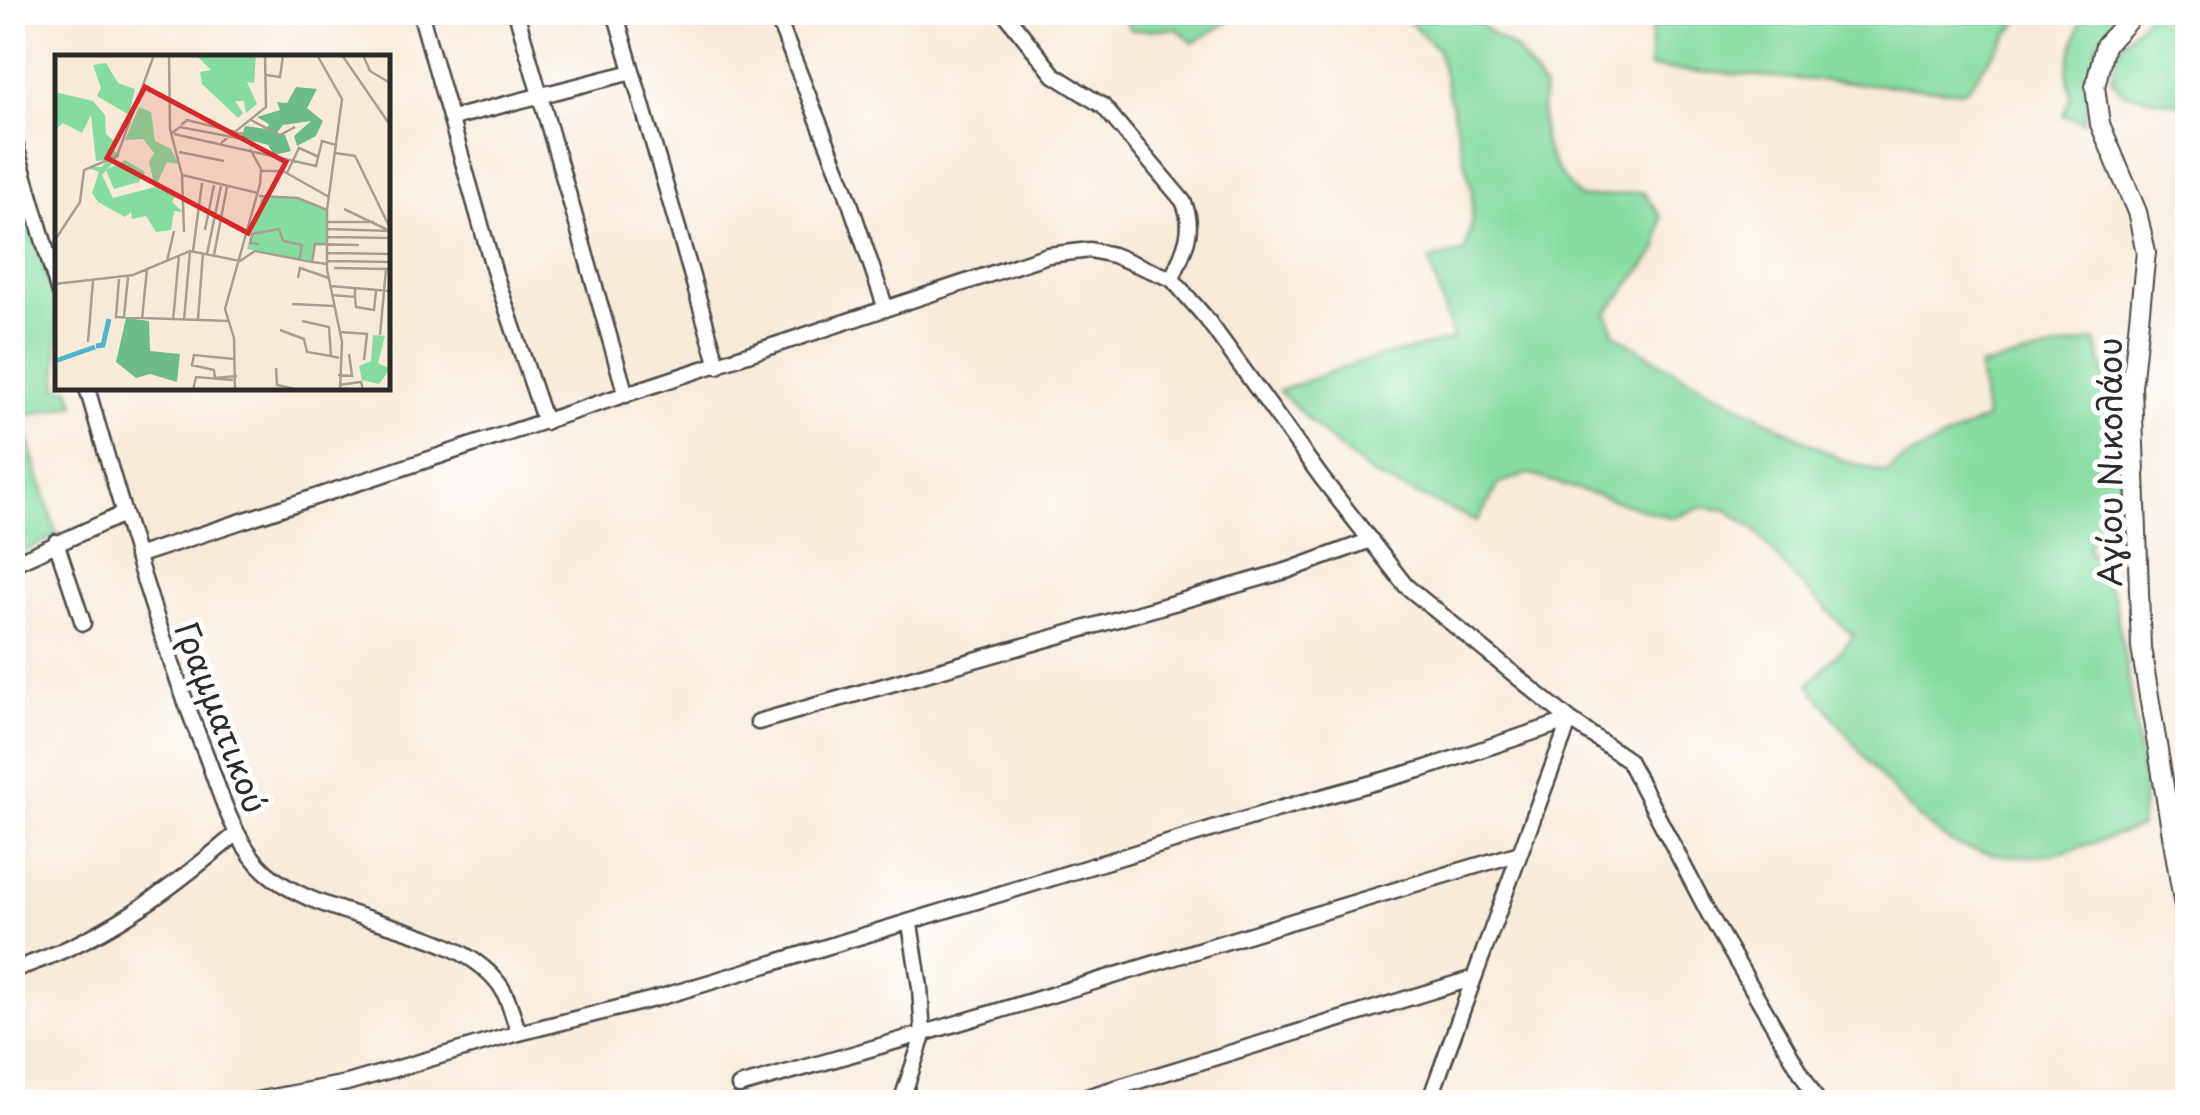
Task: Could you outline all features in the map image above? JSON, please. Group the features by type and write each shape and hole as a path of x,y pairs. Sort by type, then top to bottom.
{"street":[{"path":"420,12 495,274 545,422"},
{"path":"516,12 626,395"},
{"path":"615,12 718,366"},
{"path":"775,12 845,188 886,309"},
{"path":"1004,12 1054,75 1103,106 1183,201 1191,231 1172,279"},
{"name":"Αγίου Νικολάου","path":"2136,12 2105,45 2095,87 2100,124 2137,212 2146,252 2132,387 2141,648 2188,931"},
{"path":"452,118 632,72"},
{"path":"12,133 55,280"},
{"path":"136,556 1048,255 1090,250 1113,255 1172,279 1206,318 1406,586 1570,720 1628,760 1709,914 1818,1102"},
{"name":"Γραμματικού","path":"88,390 174,675 236,834 260,866 288,888 446,947 484,968 501,986 519,1033"},
{"path":"12,564 123,514"},
{"path":"758,722 1289,570 1371,540"},
{"path":"56,542 83,623"},
{"path":"1429,1102 1570,720"},
{"path":"246,1102 347,1083 658,998 1423,769 1570,720"},
{"path":"12,970 116,926 169,890 236,834"},
{"path":"739,1086 923,1036 1520,852"},
{"path":"901,1102 923,1036 910,924"},
{"path":"1070,1102 1474,978"}],"green space":[{"path":"1653,12 2025,13 1965,91 1649,68"},
{"path":"1120,13 1243,13 1193,43 1178,29 1131,30"},
{"path":"1400,13 1463,13 1517,51 1544,89 1542,123 1546,149 1580,198 1643,192 1661,217 1658,249 1607,313 1615,334 1840,459 1886,473 1901,461 1986,418 1979,367 2095,340 2120,426 2121,479 2087,547 2114,596 2144,794 2140,827 2048,855 1990,853 1953,843 1934,831 1895,794 1809,684 1854,636 1791,575 1755,530 1727,510 1704,507 1672,518 1528,474 1500,483 1477,521 1374,476 1279,391 1356,363 1453,339 1429,260 1465,252 1472,222 1472,191 1438,50"},
{"path":"2083,13 2120,13 2097,44 2084,122 2063,115 2071,97 2067,69"},
{"path":"2149,13 2187,13 2187,109 2181,104 2123,93 2111,78 2120,46"},
{"path":"12,158 55,303 55,390 71,390 75,404 21,417 57,535 13,557"}]}
